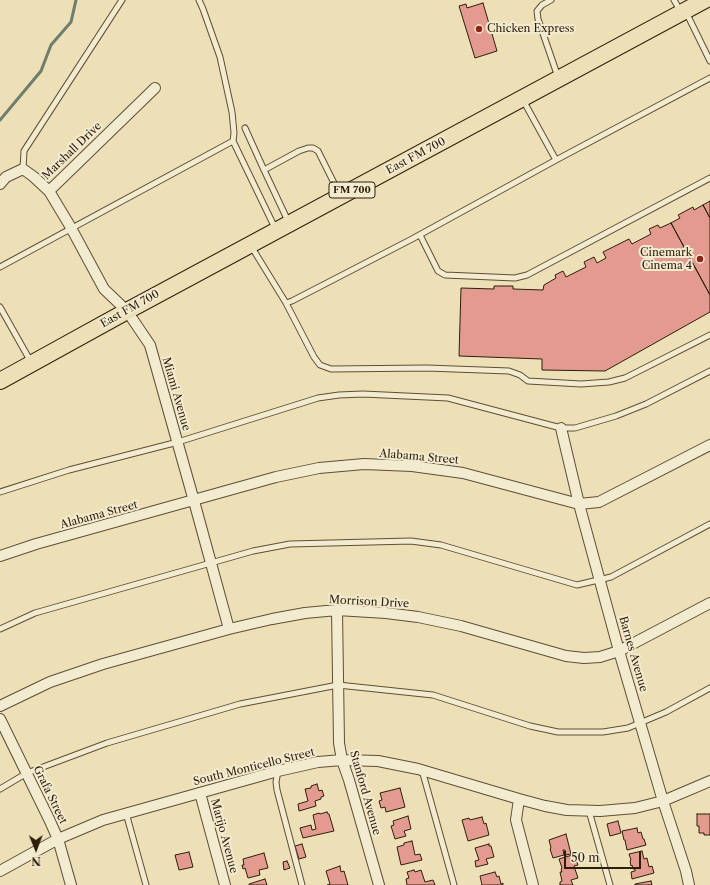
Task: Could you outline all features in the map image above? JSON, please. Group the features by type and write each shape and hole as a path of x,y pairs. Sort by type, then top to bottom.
{"main road":[{"name":"East FM 700","path":"0,381 126,311 559,79 680,8 705,0"}],"street":[{"name":"Marshall Drive","path":"23,169 34,176 49,191 155,88"},
{"path":"0,184 6,177 23,169"},
{"name":"Miami Avenue","path":"49,191 104,289 126,311 150,346 229,629"},
{"name":"Barnes Avenue","path":"561,428 579,504 619,651 689,885"},
{"name":"Alabama Street","path":"0,556 36,544 276,477 319,468 364,464 412,466 463,473 579,504 599,502 710,445"},
{"name":"Morrison Drive","path":"0,706 50,682 103,664 229,629 305,613 337,610 386,613 418,617 461,626 566,656 584,658 600,657 619,651 710,603"},
{"name":"Stanford Avenue","path":"337,610 339,743 342,760 379,885"},
{"name":"Grafa Street","path":"0,719 58,839 71,885"},
{"name":"South Monticello Street","path":"0,871 58,839 103,820 278,771 318,762 342,760 378,761 422,770 519,799 567,810 600,811 635,808 663,801 710,781"},
{"name":"Marijo Avenue","path":"200,793 225,885"},
{"path":"519,799 516,820 533,885"}],"lane":[{"path":"23,169 24,151 122,0"},
{"path":"199,0 220,57 232,112 234,133 233,141 283,227"},
{"path":"551,0 542,5 537,11 538,19 559,79"},
{"path":"680,8 710,61"},
{"path":"286,303 299,298 420,235 556,160 710,78"},
{"path":"522,98 556,160"},
{"path":"245,128 264,170 283,227"},
{"path":"0,267 233,141"},
{"path":"264,170 299,151 313,148 318,151 340,196"},
{"path":"420,235 438,271 445,275 515,278 527,275 710,178"},
{"path":"251,244 286,303 314,358 320,365 331,368 427,368 509,371 520,375 528,381 588,384 609,382 625,378 710,335"},
{"path":"0,307 32,363"},
{"path":"0,492 68,470 178,442 318,398 363,394 448,398 561,428 575,428 616,416 646,404 710,371"},
{"path":"0,629 35,613 253,551 290,544 411,542 441,545 576,585 611,577 710,524"},
{"path":"0,789 27,773 107,743 240,704 338,685 433,695 530,726 558,732 603,732 628,728 666,712 710,688"},
{"path":"422,770 454,885"},
{"path":"278,771 276,782 277,790 302,885"},
{"path":"589,811 610,885"},
{"path":"126,813 146,885"}],"building":[{"name":"Chicken Express","path":"483,3 497,51 475,58 459,6 466,4 467,8"},
{"path":"710,201 710,218 703,205"},
{"name":"Cinemark Cinema 4","path":"703,205 710,218 710,295 671,223 680,218 678,215 693,207 694,210"},
{"path":"671,223 710,295 710,312 605,371 542,370 542,359 459,356 461,288 494,289 494,286 513,286 513,289 543,290 544,285 556,278 555,275 563,271 566,277 586,267 584,262 594,257 597,263 606,258 603,252 629,239 632,244 651,234 649,229 658,225 660,228"},
{"path":"317,784 319,791 322,790 324,796 315,801 316,806 299,811 298,804 308,801 305,789 311,788 311,786"},
{"path":"400,788 405,807 386,812 385,807 381,808 379,801 382,800 380,793"},
{"path":"327,812 334,831 303,838 300,828 311,825 312,830 316,829 313,815"},
{"path":"697,814 710,814 710,835 699,833 699,826 697,826"},
{"path":"408,816 411,829 404,831 406,836 395,839 391,826 394,825 393,821"},
{"path":"482,817 484,824 486,823 489,835 468,841 462,820"},
{"path":"618,821 621,833 610,836 607,824"},
{"path":"637,828 638,833 641,832 646,845 627,850 622,831"},
{"path":"566,834 571,854 566,855 565,850 563,850 564,855 553,858 549,840"},
{"path":"412,841 415,855 420,854 422,860 401,865 397,847"},
{"path":"302,844 306,857 299,859 295,846"},
{"path":"489,844 494,857 486,859 488,864 476,867 475,861 479,860 475,848"},
{"path":"642,851 644,859 647,858 649,867 652,866 654,873 632,879 631,872 635,871 635,869 633,869 632,865 631,866 629,854"},
{"path":"189,852 193,867 179,870 175,855"},
{"path":"264,853 268,868 259,870 260,875 248,878 245,868 243,869 243,859"},
{"path":"579,853 581,859 576,860 578,865 574,866 578,878 571,880 573,885 560,885 560,882 562,881 560,872 562,872 562,868 559,859"},
{"path":"287,861 290,868 284,870 283,862"},
{"path":"340,866 341,872 344,871 348,885 327,885 330,884 326,871"},
{"path":"414,870 415,872 421,870 425,882 433,880 435,885 407,885 406,879 409,878 407,872"},
{"path":"495,872 497,877 499,876 501,884 503,883 503,885 482,885 480,876"},
{"path":"265,879 267,885 249,885 249,884"},
{"path":"651,881 652,885 635,885 635,884"}],"waterway":[{"path":"0,120 41,71 51,45 71,22 76,0"}],"place":[{"name":"Chicken Express","path":"479,29"},
{"name":"Cinemark Cinema 4","path":"700,259"}]}
